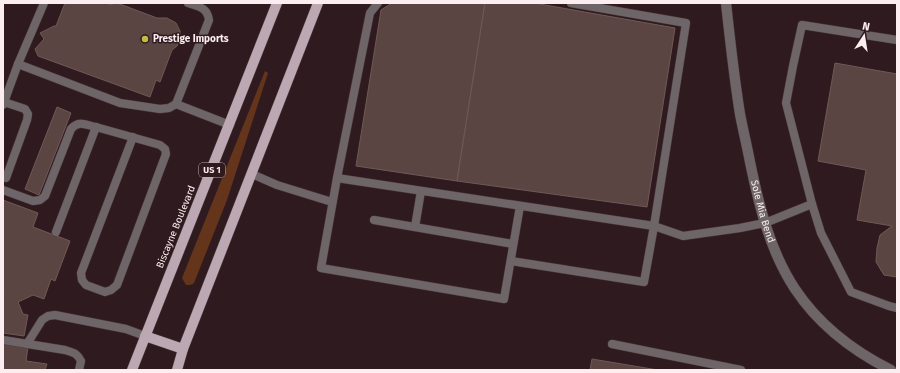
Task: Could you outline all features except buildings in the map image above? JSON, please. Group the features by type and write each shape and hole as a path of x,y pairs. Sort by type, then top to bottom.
{"main road":[{"name":"Biscayne Boulevard","path":"132,370 144,336 230,125 277,3"},
{"path":"180,368 184,349 318,3"},
{"path":"144,336 184,349"}],"street":[{"name":"Sole Mia Bend","path":"726,3 740,114 758,199 774,250 782,269 812,311 834,333 852,348 891,370"}],"lane":[{"path":"6,178 28,114 25,109 4,104 18,64 44,3"},
{"path":"18,64 120,103 160,109 169,108 176,104 209,20 208,14 204,9 188,3"},
{"path":"378,3 370,13 320,268 504,298 520,206"},
{"path":"510,261 644,282 686,23 571,3"},
{"path":"897,40 802,25 792,66 786,103 812,204 821,232 851,292 897,308"},
{"path":"176,104 230,125"},
{"path":"3,190 33,201 40,200 45,196 71,129 80,123 133,137 160,145 165,149 166,154 117,285 111,290 105,292 86,285 82,280 82,273 133,137"},
{"path":"56,232 96,127"},
{"path":"252,174 277,185 332,202"},
{"path":"337,178 654,226 683,236 740,228 765,222 812,204"},
{"path":"415,227 421,191"},
{"path":"374,220 513,244"},
{"path":"27,344 42,320 48,316 55,315 126,329 144,336"},
{"path":"3,340 65,350 74,353 81,361 79,370"},
{"path":"612,344 741,370"}],"shaded area":[{"path":"265,71 268,73 227,200 194,283 191,285 186,285 182,278"}],"place":[{"name":"Prestige Imports","path":"145,39"}]}
